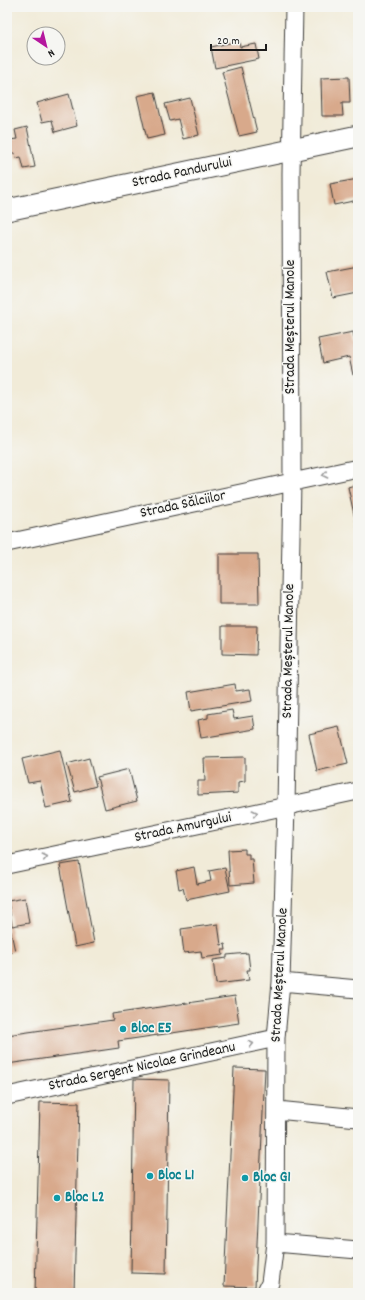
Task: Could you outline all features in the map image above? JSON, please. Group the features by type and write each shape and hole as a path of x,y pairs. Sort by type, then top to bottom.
{"street":[{"name":"Strada Meșterul Manole","path":"265,1293 270,1283 275,1243 277,1110 276,1038 281,982 286,806 292,482 291,150 294,7"},
{"name":"Strada Pandurului","path":"7,210 358,136"},
{"name":"Strada Sălciilor","path":"7,543 358,468"},
{"name":"Strada Amurgului","path":"7,865 358,791"},
{"path":"281,982 358,989"},
{"name":"Strada Sergent Nicolae Grindeanu","path":"7,1096 276,1038"},
{"path":"277,1110 358,1118"},
{"path":"275,1243 358,1250"}],"building":[{"path":"239,41 240,47 256,44 259,59 215,68 211,47"},
{"path":"241,67 257,132 239,136 222,72"},
{"path":"349,77 350,103 342,103 343,116 322,116 321,78"},
{"path":"155,92 165,135 147,139 137,96"},
{"path":"69,94 77,126 55,132 52,120 42,122 37,103"},
{"path":"190,98 199,135 183,139 178,119 170,121 165,104"},
{"path":"27,127 35,167 24,169 21,157 16,158 15,153 11,153 9,140 17,139 15,130"},
{"path":"358,179 358,200 334,205 330,184"},
{"path":"358,266 358,293 333,298 327,272"},
{"path":"353,332 355,341 358,340 358,374 353,375 349,357 323,363 318,339"},
{"path":"358,484 358,528 357,528 348,487"},
{"path":"219,554 258,554 259,604 219,604"},
{"path":"222,626 257,626 256,655 222,654"},
{"path":"235,684 236,691 250,689 252,701 191,711 188,692"},
{"path":"232,710 234,719 253,716 255,729 201,738 198,720 208,718 208,714"},
{"path":"339,727 348,764 317,771 309,734"},
{"path":"60,750 72,802 46,808 40,781 28,783 22,759"},
{"path":"245,757 245,781 238,782 238,793 198,795 198,781 205,781 204,758"},
{"path":"89,758 96,786 75,792 67,764"},
{"path":"129,769 137,801 105,809 97,777"},
{"path":"245,849 245,854 249,854 249,859 252,859 254,883 230,885 228,850"},
{"path":"79,862 94,943 75,947 60,865"},
{"path":"194,867 197,884 211,881 209,871 225,868 230,891 186,900 183,888 179,889 176,871"},
{"path":"25,898 29,923 12,926 8,901"},
{"path":"7,914 15,951 7,953"},
{"path":"218,924 221,945 225,944 226,950 222,950 223,955 202,958 201,951 184,953 181,929"},
{"path":"248,953 250,970 247,970 249,980 216,984 213,960 227,958 227,955"},
{"name":"Bloc E5","path":"235,996 239,1023 118,1041 119,1048 7,1064 7,1035 113,1020 112,1014"},
{"name":"Bloc G1","path":"234,1068 265,1069 255,1287 224,1286"},
{"name":"Bloc L1","path":"134,1079 169,1080 166,1274 131,1273"},
{"name":"Bloc L2","path":"40,1102 79,1103 74,1293 35,1293"}],"place":[{"name":"Bloc E5","path":"123,1029"},
{"name":"Bloc L1","path":"150,1176"},
{"name":"Bloc G1","path":"245,1178"},
{"name":"Bloc L2","path":"57,1198"}]}
